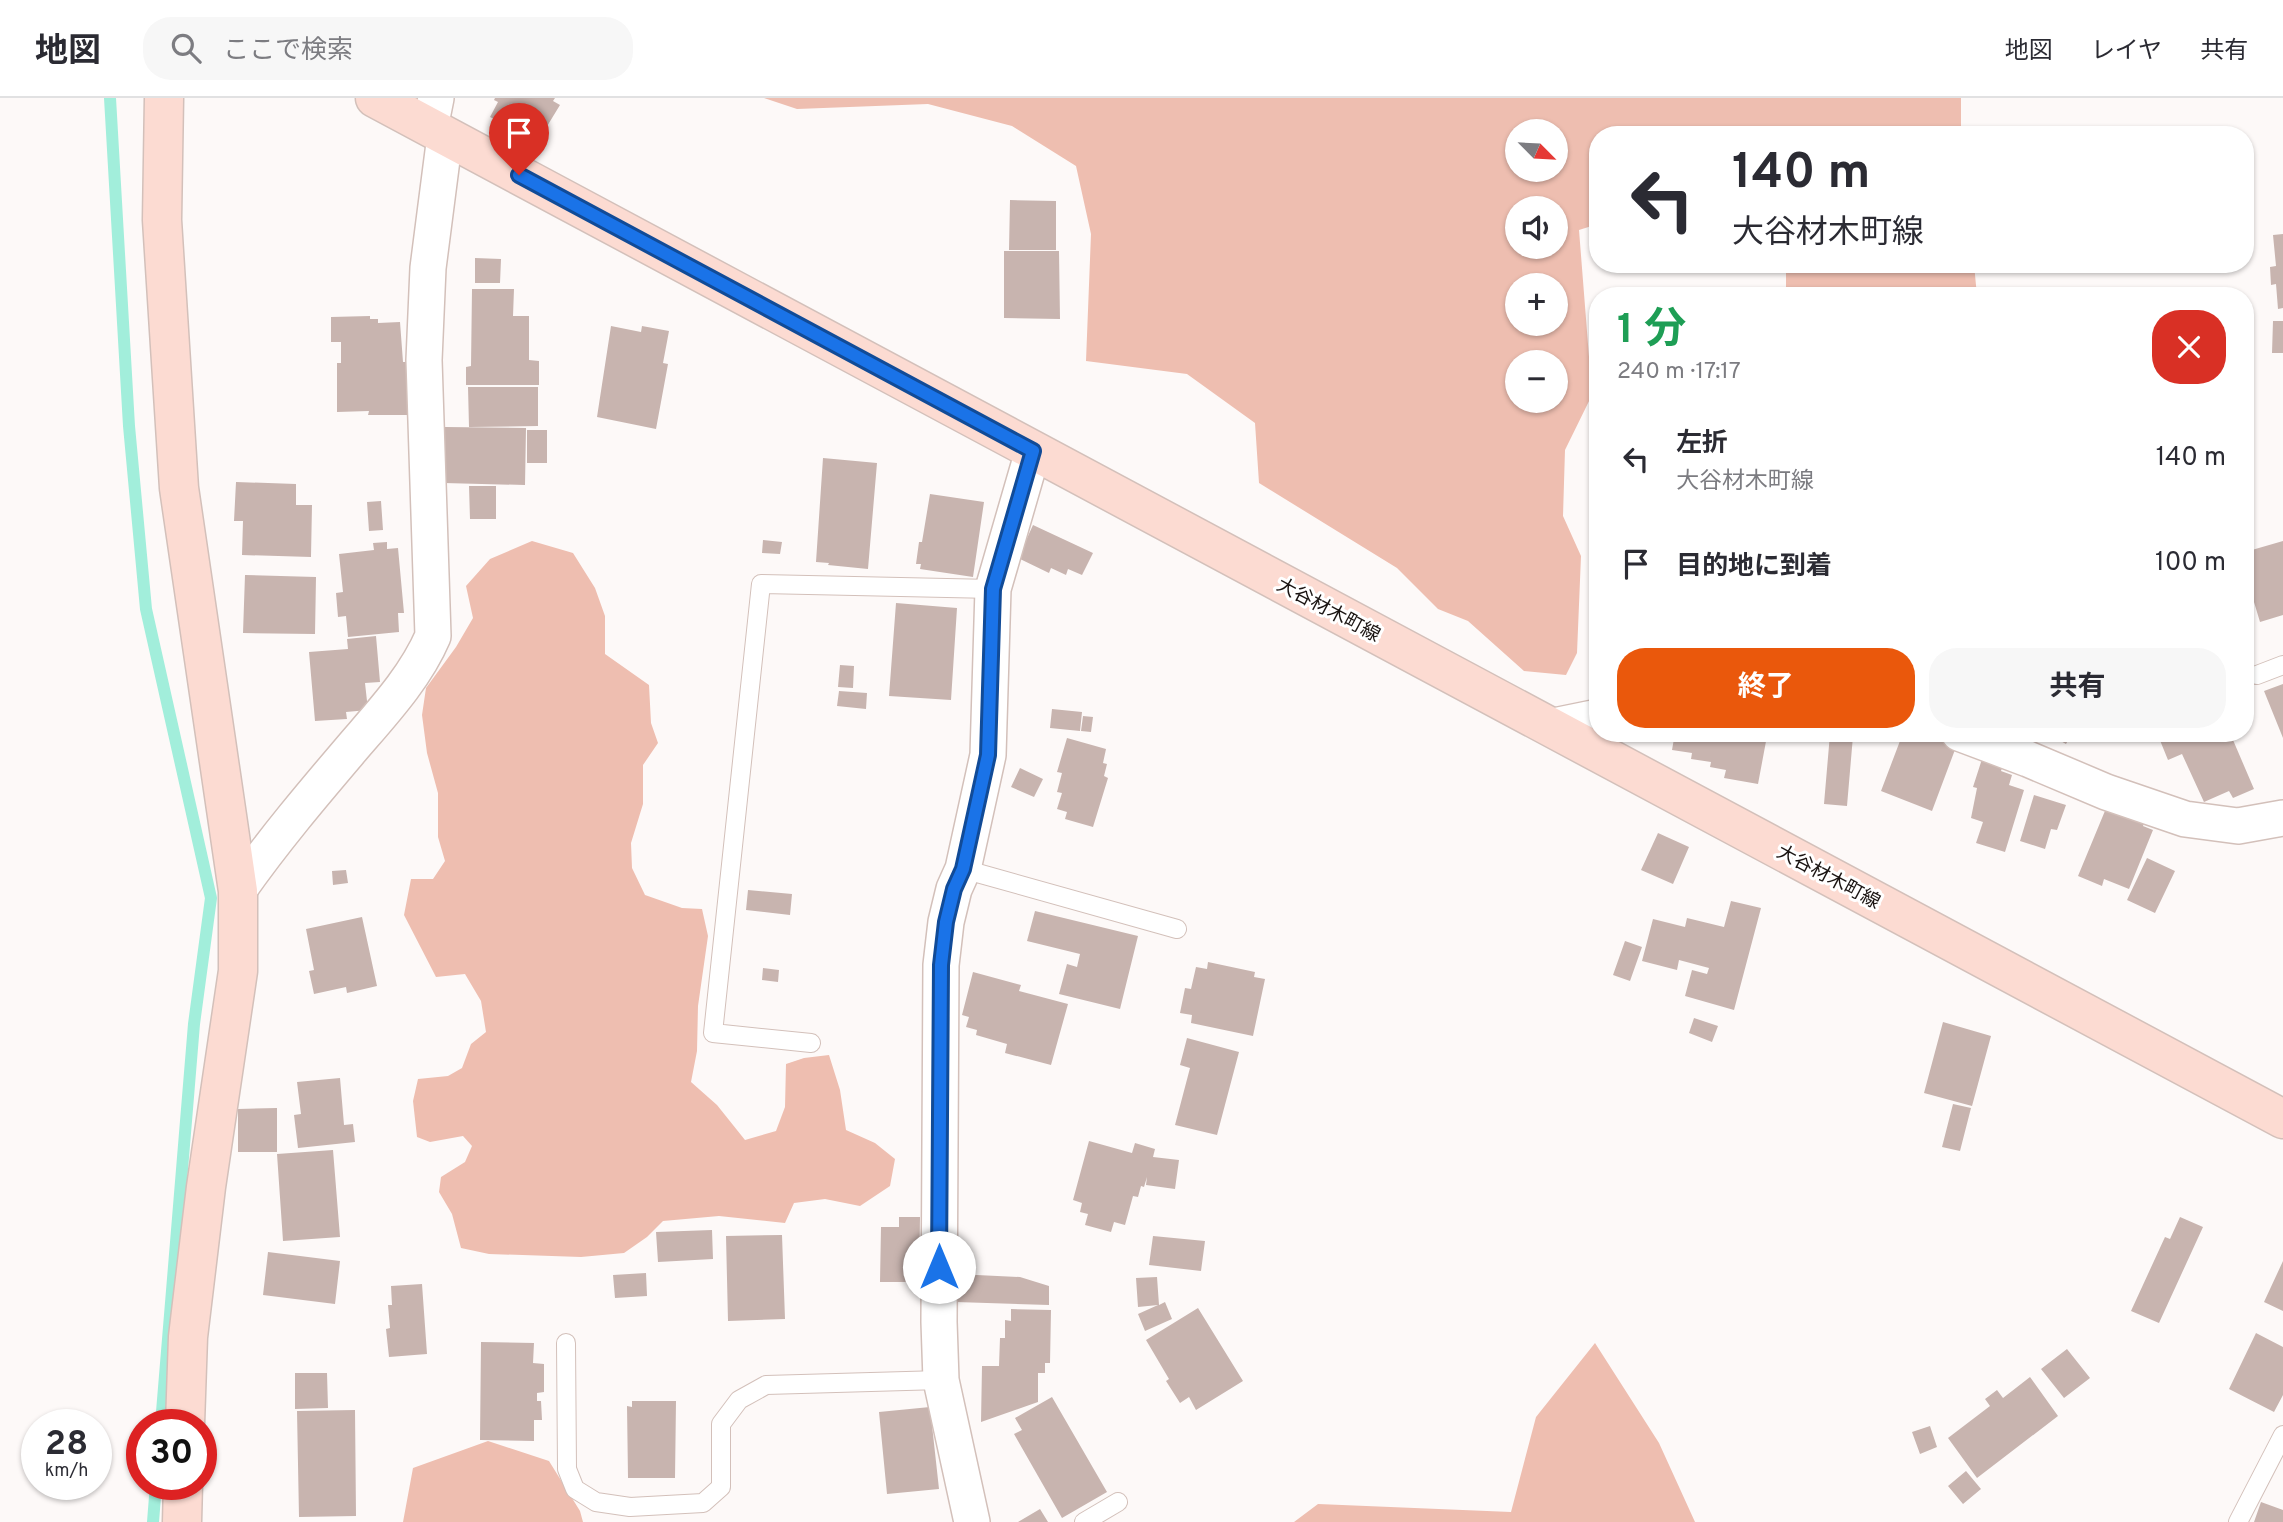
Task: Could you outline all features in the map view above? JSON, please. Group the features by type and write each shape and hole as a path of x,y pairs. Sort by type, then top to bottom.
{"main road":[{"path":"164,98 162,220 179,488 238,891 238,971 206,1187 190,1324 186,1409"},
{"name":"大谷材木町線","path":"375,98 437,121 1033,451 2283,1119"},
{"path":"182,1522 183,1500"}],"street":[{"path":"238,891 273,842 394,699 425,655 433,636 424,360 437,121"},
{"path":"972,1522 941,1380 941,965 946,922 954,889 963,869 988,755 993,589 1033,451"},
{"path":"1549,727 1589,718"},
{"path":"1983,742 2106,792 2185,818 2238,826 2283,818"}],"lane":[{"path":"811,1043 713,1033 761,584 993,589"},
{"path":"2257,675 2283,665"},
{"path":"963,869 1177,929"},
{"path":"566,1343 568,1469 575,1489 596,1502 630,1507 703,1503 721,1487 721,1424 739,1400 766,1385 941,1380"},
{"path":"2238,1522 2283,1435"},
{"path":"1084,1522 1118,1502"}],"shaded area":[{"path":"764,98 1961,98 1961,126 1589,126 1589,227 1579,230 1589,357 1589,401 1565,450 1563,516 1581,556 1577,653 1566,675 1524,671 1468,621 1438,609 1397,568 1259,483 1255,423 1187,374 1086,361 1091,234 1076,166 1012,126 928,104 797,109"},
{"path":"1786,273 1975,273 1976,287 1786,287"},
{"path":"532,541 573,553 595,588 605,616 605,654 649,685 651,723 658,743 643,765 643,804 631,843 632,868 645,895 682,908 702,909 708,936 698,1006 697,1051 691,1082 717,1105 745,1140 776,1131 785,1107 786,1064 804,1058 829,1055 840,1090 846,1130 875,1143 895,1159 890,1186 860,1206 825,1199 794,1203 785,1223 719,1216 663,1221 647,1237 624,1253 581,1257 489,1254 461,1248 452,1214 439,1192 441,1177 465,1162 472,1146 463,1136 430,1142 417,1137 413,1101 418,1079 448,1076 462,1068 471,1044 486,1032 481,1001 465,974 436,977 404,915 411,879 433,879 445,861 438,837 438,793 427,753 422,715 426,688 473,618 466,586 490,559"},
{"path":"1595,1343 1659,1443 1695,1522 1294,1522 1318,1504 1511,1512 1536,1417"},
{"path":"488,1441 549,1461 580,1511 583,1522 403,1522 413,1468"}],"building":[{"path":"495,98 555,98 553,101 560,105 538,141 490,117 498,102"},
{"path":"1010,200 1056,201 1056,250 1009,250"},
{"path":"2283,234 2283,308 2278,309 2276,284 2271,285 2270,267 2276,266 2273,235"},
{"path":"1004,251 1059,251 1060,319 1004,318"},
{"path":"475,258 501,259 500,283 475,283"},
{"path":"472,289 514,289 513,316 529,316 529,360 539,361 539,385 466,385 466,367 471,366"},
{"path":"370,316 370,319 378,319 378,323 400,322 403,362 408,362 409,415 368,415 369,411 337,412 337,363 341,363 341,342 331,342 331,317"},
{"path":"2273,321 2283,321 2283,353 2272,353"},
{"path":"611,326 641,332 642,326 669,331 663,363 668,364 656,429 597,417"},
{"path":"468,387 538,387 538,426 469,427"},
{"path":"445,427 526,428 525,485 444,483"},
{"path":"527,430 547,430 547,463 527,463"},
{"path":"823,458 877,463 868,569 816,562"},
{"path":"236,482 296,484 296,505 312,505 311,557 242,555 243,521 234,521"},
{"path":"469,486 496,486 496,519 470,519"},
{"path":"930,494 984,502 973,577 920,569 921,564 916,564"},
{"path":"381,501 383,530 369,531 367,502"},
{"path":"1033,525 1093,553 1082,575 1068,569 1066,575 1051,568 1049,573 1018,558"},
{"path":"763,540 782,542 780,554 762,553"},
{"path":"2283,541 2283,615 2260,622 2254,602 2254,549"},
{"path":"387,542 387,549 398,548 404,613 398,613 399,632 348,637 346,616 338,617 336,593 343,592 339,554 374,550 373,543"},
{"path":"245,575 316,577 315,634 243,633"},
{"path":"896,603 957,608 951,700 889,696"},
{"path":"376,636 380,682 365,683 368,710 346,712 347,719 315,721 309,652 348,649 347,639"},
{"path":"840,665 854,666 853,688 838,687"},
{"path":"2283,684 2283,738 2264,691"},
{"path":"839,691 867,693 866,709 837,706"},
{"path":"1052,709 1082,712 1080,731 1050,728"},
{"path":"1083,716 1093,717 1091,732 1081,731"},
{"path":"1067,738 1106,749 1103,763 1107,764 1104,776 1108,778 1093,827 1065,819 1067,812 1057,809 1062,793 1057,792 1062,773 1057,772"},
{"path":"1673,742 1766,742 1758,784 1724,778 1726,770 1710,767 1711,762 1691,759 1692,753 1672,750"},
{"path":"1829,742 1852,742 1847,806 1824,804"},
{"path":"1900,742 1943,742 1956,747 1932,811 1881,791"},
{"path":"2161,742 2234,742 2254,789 2233,798 2229,791 2204,802 2182,754 2168,760"},
{"path":"1982,759 2003,765 2001,771 2012,775 2009,785 2024,790 2005,852 1976,843 1983,822 1971,818 1977,788 1973,787"},
{"path":"1020,768 1043,779 1034,797 1011,787"},
{"path":"2034,795 2066,805 2057,830 2051,829 2045,849 2020,841"},
{"path":"2107,806 2145,821 2143,826 2153,830 2129,889 2104,879 2102,886 2078,876"},
{"path":"1658,833 1689,847 1673,884 1641,870"},
{"path":"2147,858 2175,871 2155,913 2127,900"},
{"path":"346,870 348,883 333,885 332,871"},
{"path":"748,890 792,894 790,915 746,910"},
{"path":"1731,901 1761,908 1734,1010 1685,996 1692,970 1707,974 1709,968 1679,960 1677,970 1642,961 1653,919 1685,927 1687,918 1724,927"},
{"path":"1035,911 1138,936 1120,1009 1059,994 1067,964 1077,967 1080,954 1027,941"},
{"path":"362,917 377,986 347,993 346,987 314,994 309,971 314,970 306,929"},
{"path":"1625,941 1642,947 1630,981 1613,975"},
{"path":"1208,962 1255,972 1254,977 1265,979 1253,1036 1191,1023 1192,1015 1180,1013 1185,988 1191,989 1196,967 1207,969"},
{"path":"763,968 779,970 778,982 762,980"},
{"path":"973,972 1021,985 1019,991 1068,1004 1051,1065 1005,1053 1007,1044 976,1035 977,1030 966,1027 969,1017 962,1015"},
{"path":"1694,1018 1718,1026 1712,1042 1689,1033"},
{"path":"1943,1022 1991,1036 1972,1106 1924,1093"},
{"path":"1187,1038 1239,1052 1217,1135 1175,1125 1190,1068 1180,1065"},
{"path":"340,1078 344,1125 353,1124 355,1142 298,1148 294,1115 301,1114 297,1082"},
{"path":"1953,1104 1971,1108 1960,1151 1942,1147"},
{"path":"277,1108 277,1152 238,1152 238,1109"},
{"path":"1089,1141 1132,1153 1135,1143 1155,1149 1153,1157 1179,1160 1175,1189 1146,1185 1147,1177 1138,1197 1133,1196 1125,1225 1114,1222 1111,1232 1085,1225 1088,1214 1080,1212 1082,1203 1073,1200"},
{"path":"333,1150 340,1237 283,1241 277,1154"},
{"path":"899,1217 920,1217 919,1282 880,1282 881,1227 899,1227"},
{"path":"2180,1217 2203,1227 2159,1323 2131,1311 2165,1237 2170,1239"},
{"path":"712,1230 713,1259 658,1262 656,1232"},
{"path":"782,1235 785,1319 728,1321 726,1236"},
{"path":"1153,1236 1205,1241 1201,1271 1149,1265"},
{"path":"268,1252 340,1261 335,1304 263,1295"},
{"path":"2283,1261 2283,1311 2264,1302"},
{"path":"646,1273 647,1296 615,1298 613,1275"},
{"path":"956,1274 1020,1277 1049,1286 1049,1305 956,1302"},
{"path":"1157,1277 1159,1305 1165,1302 1172,1319 1145,1331 1138,1314 1158,1305 1138,1307 1136,1278"},
{"path":"422,1284 427,1354 389,1357 386,1329 390,1328 388,1305 392,1305 391,1286"},
{"path":"1198,1308 1243,1381 1196,1410 1189,1397 1180,1403 1146,1340"},
{"path":"1011,1309 1051,1310 1050,1363 1045,1363 1045,1373 1038,1373 1038,1402 981,1422 982,1366 999,1366 1000,1338 1005,1338 1005,1320 1011,1321"},
{"path":"2256,1333 2283,1347 2283,1395 2274,1412 2229,1389"},
{"path":"481,1342 534,1343 533,1363 544,1364 544,1392 537,1393 537,1401 541,1401 542,1420 534,1420 534,1441 480,1440"},
{"path":"2067,1349 2090,1378 2064,1398 2041,1369"},
{"path":"295,1373 327,1373 328,1408 295,1409"},
{"path":"2030,1377 2058,1416 1977,1478 1948,1438 1990,1406 1985,1399 1997,1390 2003,1398"},
{"path":"1052,1397 1107,1492 1062,1518 1014,1434 1022,1430 1015,1418"},
{"path":"632,1401 676,1401 675,1478 628,1478 627,1406 632,1407"},
{"path":"930,1407 939,1489 887,1494 879,1412"},
{"path":"355,1410 356,1516 299,1517 297,1411"},
{"path":"1930,1426 1937,1447 1920,1454 1912,1432"},
{"path":"1966,1471 1981,1489 1963,1504 1948,1486"},
{"path":"2261,1502 2283,1510 2283,1522 2254,1522"},
{"path":"1040,1509 1048,1522 1018,1522"}],"waterway":[{"path":"110,98 129,426 146,609 211,898 194,1024 162,1409"},
{"path":"153,1522 155,1500"}],"route":[{"path":"519,175 1033,451 993,589 988,755 963,869 954,889 946,922 941,965 939,1267"}]}
